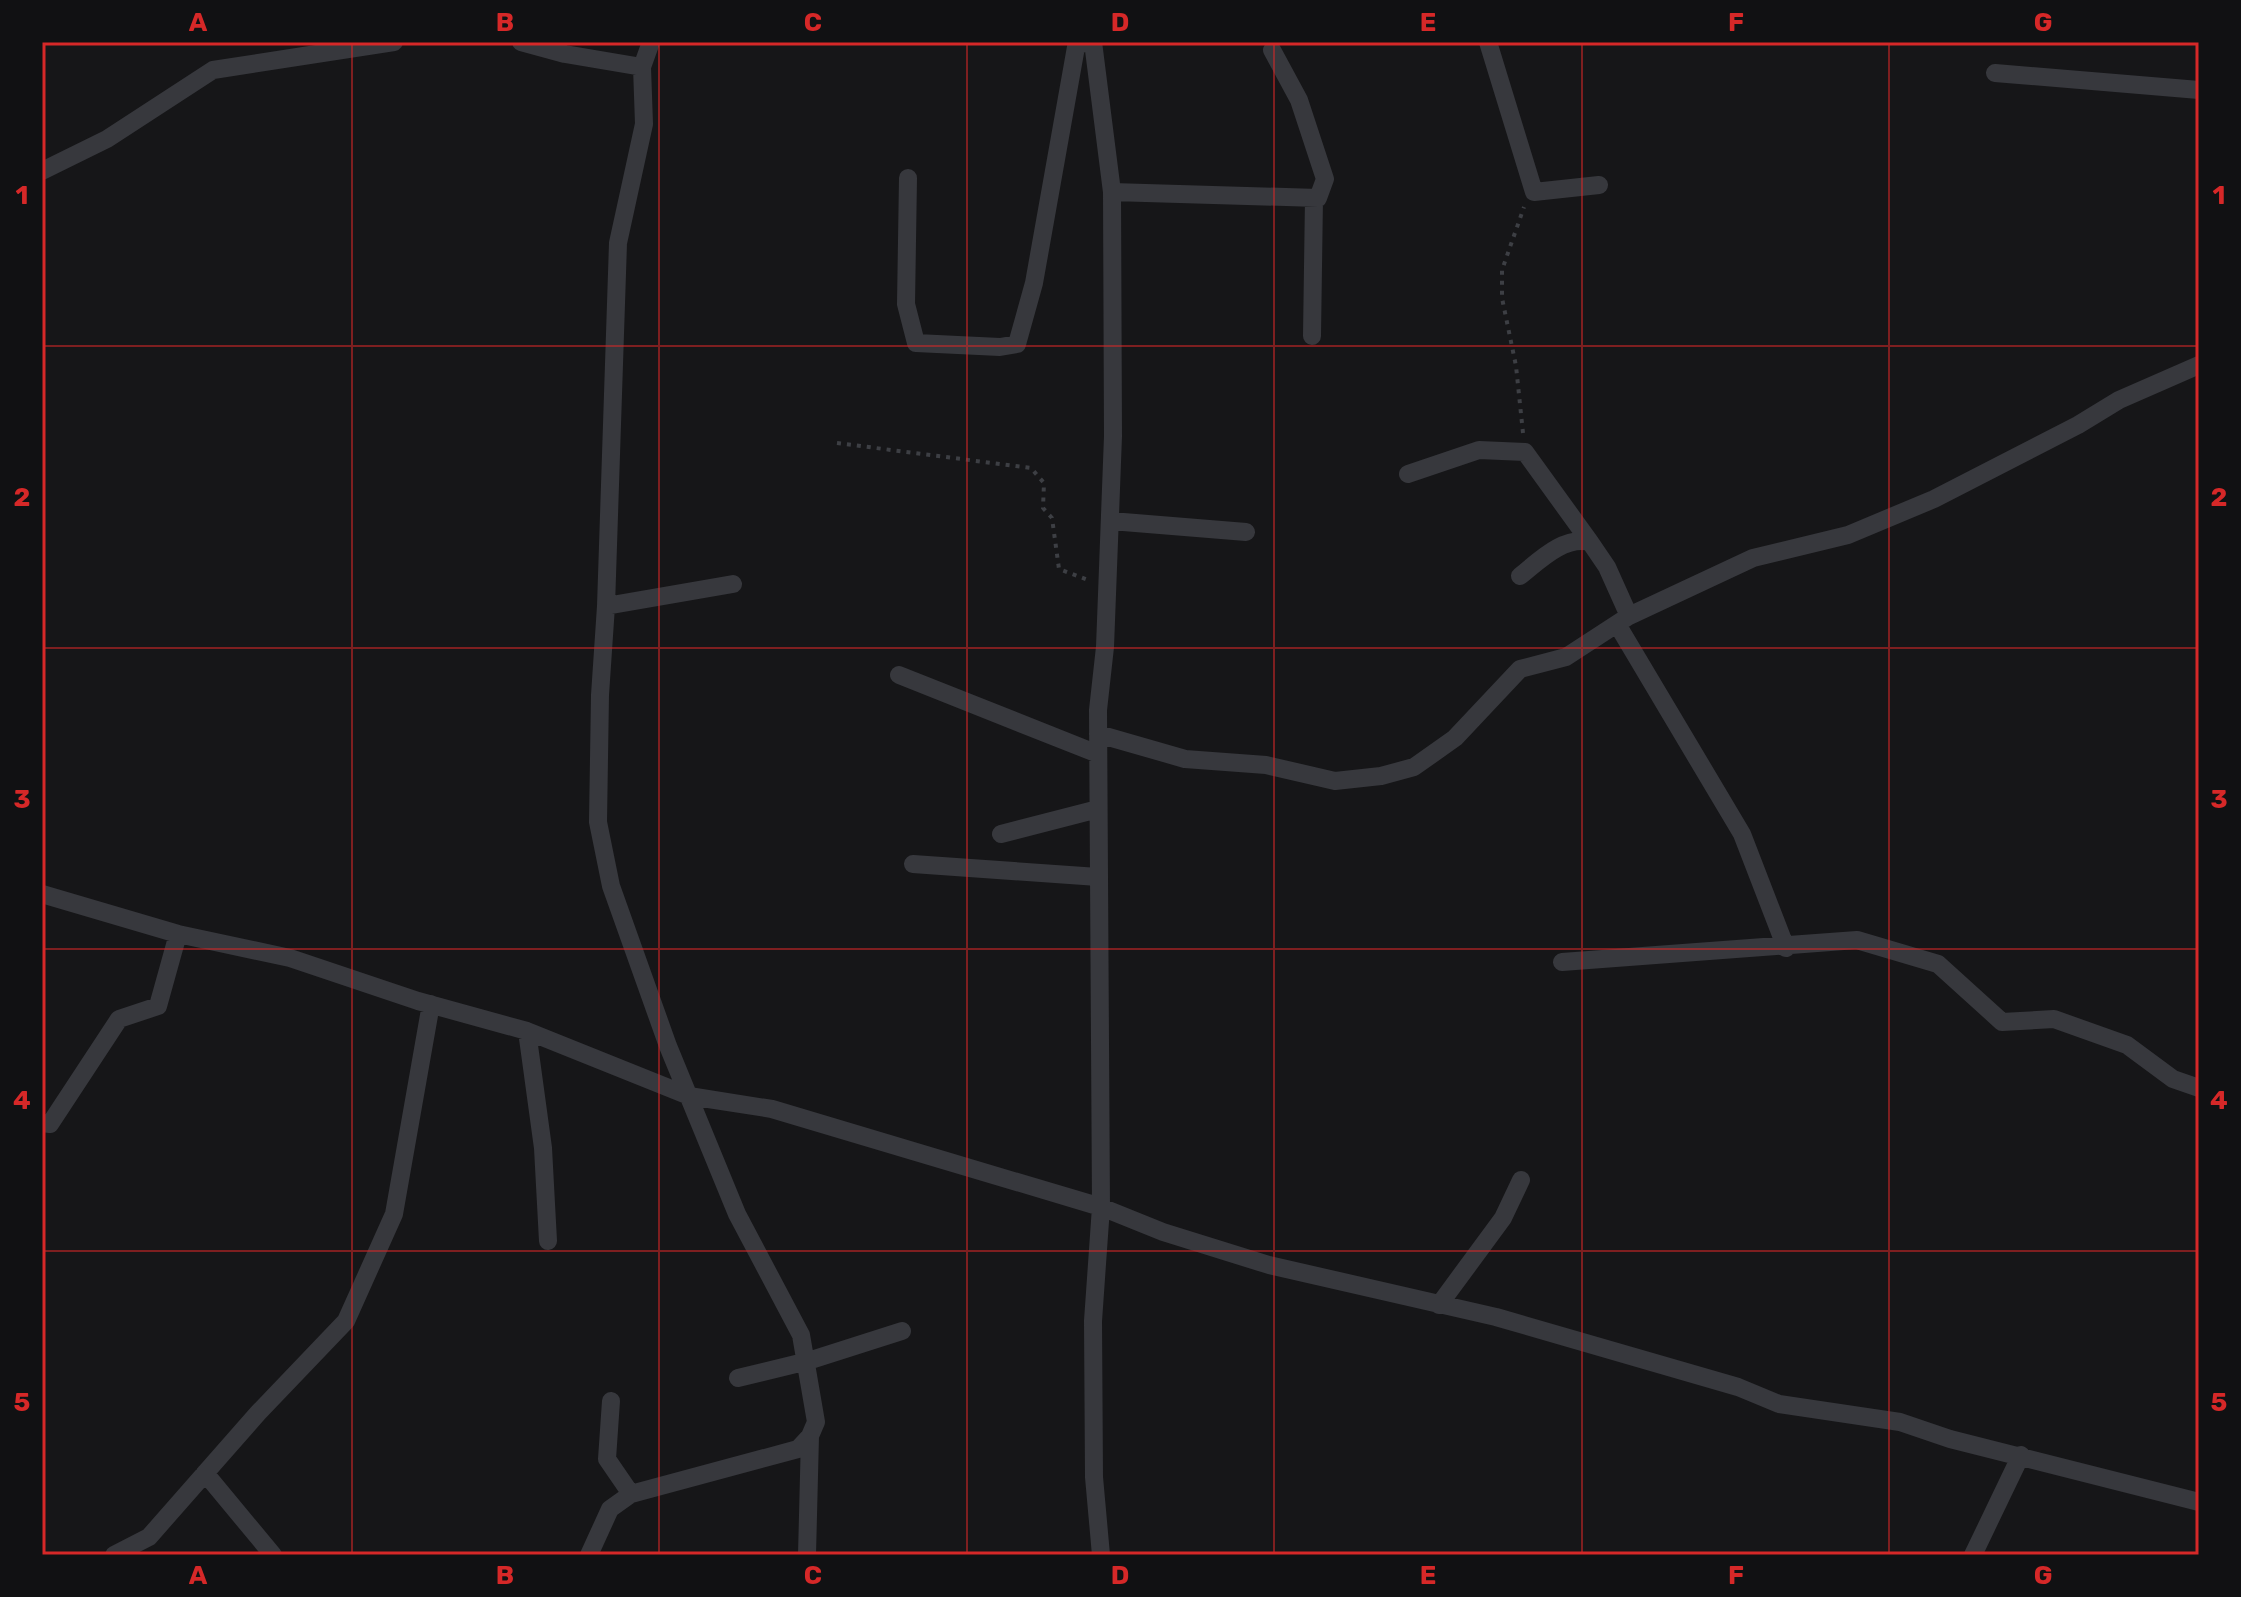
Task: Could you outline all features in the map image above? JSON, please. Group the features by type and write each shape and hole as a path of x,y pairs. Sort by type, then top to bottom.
{"street":[{"path":"42,171 107,139 213,70 394,42"},
{"path":"521,42 565,54 642,67"},
{"path":"589,1555 610,1509 631,1494 798,1449 810,1436 816,1422 808,1361 801,1335 737,1214 689,1096 611,886 598,822 598,725 606,606 618,243 644,124 642,67 651,42"},
{"path":"908,178 906,304 916,343 1000,347 1017,344 1034,283 1076,47 1084,42"},
{"path":"1093,42 1112,192 1111,521 1098,734 1101,1207 1093,1321 1094,1477 1101,1555"},
{"path":"1488,42 1534,192 1599,185"},
{"path":"1112,192 1318,198 1325,179 1299,100 1272,50"},
{"path":"1995,73 2199,90"},
{"path":"1312,336 1314,198"},
{"path":"1098,734 1185,759 1266,765 1335,781 1381,776 1414,767 1455,738 1520,669 1566,657 1623,620 1753,558 1848,535 1934,499 2119,400 2199,365"},
{"path":"1408,474 1479,450 1525,452 1607,567 1623,620 1742,834 1786,948"},
{"path":"1111,521 1246,532"},
{"path":"1520,576 1547,554 1569,543 1590,542"},
{"path":"606,606 733,584"},
{"path":"899,675 1098,754"},
{"path":"1001,834 1098,809"},
{"path":"913,864 1098,877"},
{"path":"42,894 178,934 290,958 431,1004 527,1031 689,1096 772,1109 1101,1207 1163,1232 1269,1265 1496,1317 1738,1387 1779,1404 1900,1422 1950,1439 2199,1502"},
{"path":"42,1123 50,1124 119,1019 158,1006 178,934"},
{"path":"1562,962 1786,948 1857,940 1891,947 1938,964 2002,1022 2054,1019 2127,1045 2173,1079 2199,1088"},
{"path":"114,1555 139,1550 205,1473 346,1321 394,1214 431,1004"},
{"path":"527,1031 543,1148 548,1241"},
{"path":"1439,1305 1503,1218 1521,1180"},
{"path":"738,1378 808,1361 902,1331"},
{"path":"611,1401 607,1459 631,1494"},
{"path":"807,1555 810,1436"},
{"path":"1973,1555 2021,1455"},
{"path":"205,1473 273,1555"}],"path":[{"path":"1525,452 1516,366 1502,298 1502,270 1533,187"},
{"path":"837,443 1031,468 1044,483 1043,508 1052,518 1059,569 1108,590"}]}
